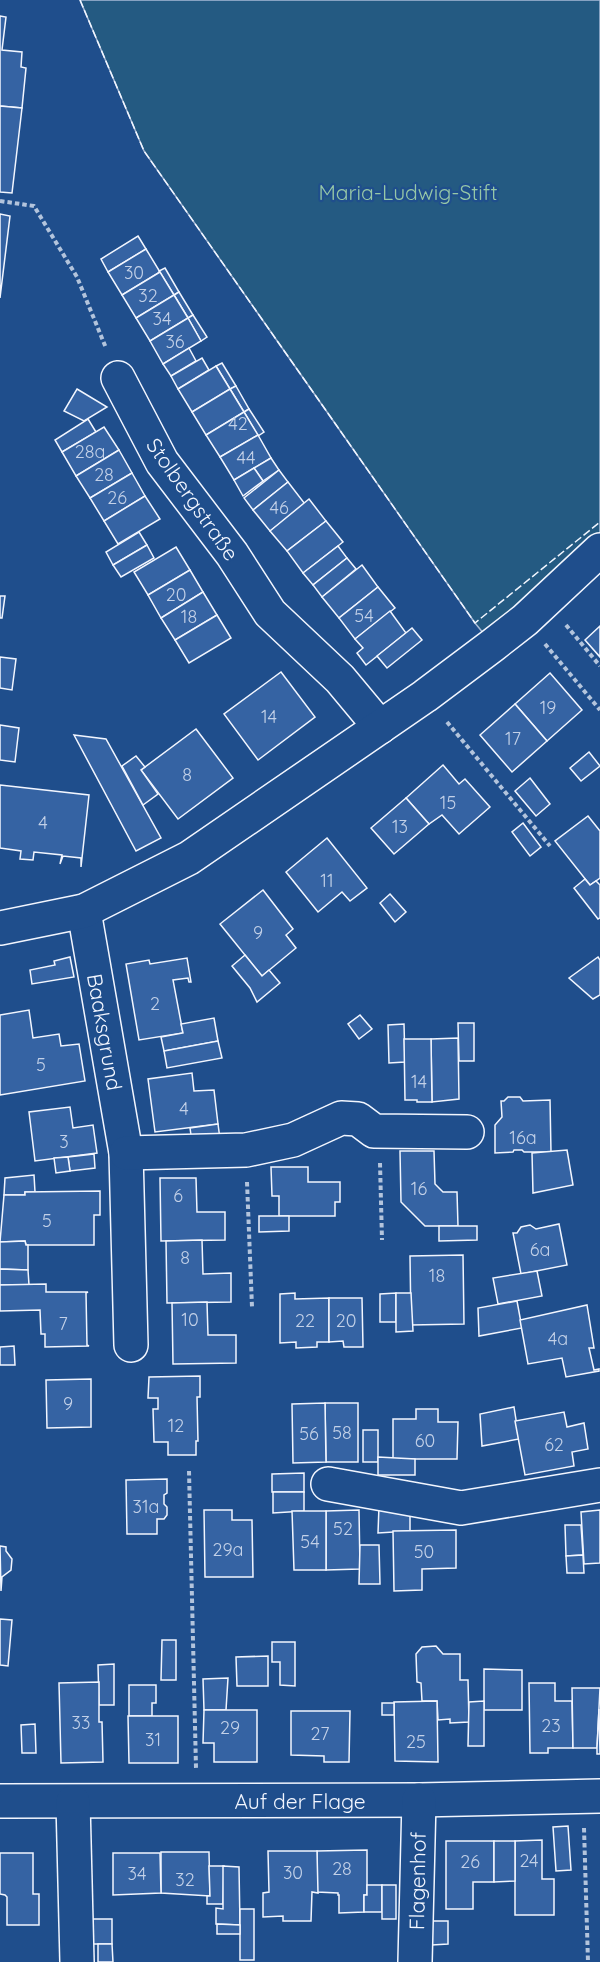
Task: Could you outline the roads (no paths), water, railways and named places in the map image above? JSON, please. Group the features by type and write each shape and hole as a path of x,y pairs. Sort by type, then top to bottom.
{"street":[{"name":"Stolbergstraße","path":"118,378 162,462 232,554 270,613 340,679 380,727"},
{"path":"0,928 84,910 189,858 425,696 535,611 600,550"},
{"name":"Baaksgrund","path":"84,910 126,1153 131,1345"},
{"path":"126,1153 246,1150 292,1140 341,1118 358,1119 374,1131 467,1132"},
{"path":"328,1485 461,1508 600,1485"},
{"name":"Auf der Flage","path":"0,1801 419,1800 591,1796"},
{"name":"Flagenhof","path":"415,1962 419,1800"},
{"path":"73,1802 77,1962"}],"park label":[{"name":"Maria-Ludwig-Stift","path":"408,192"}]}
